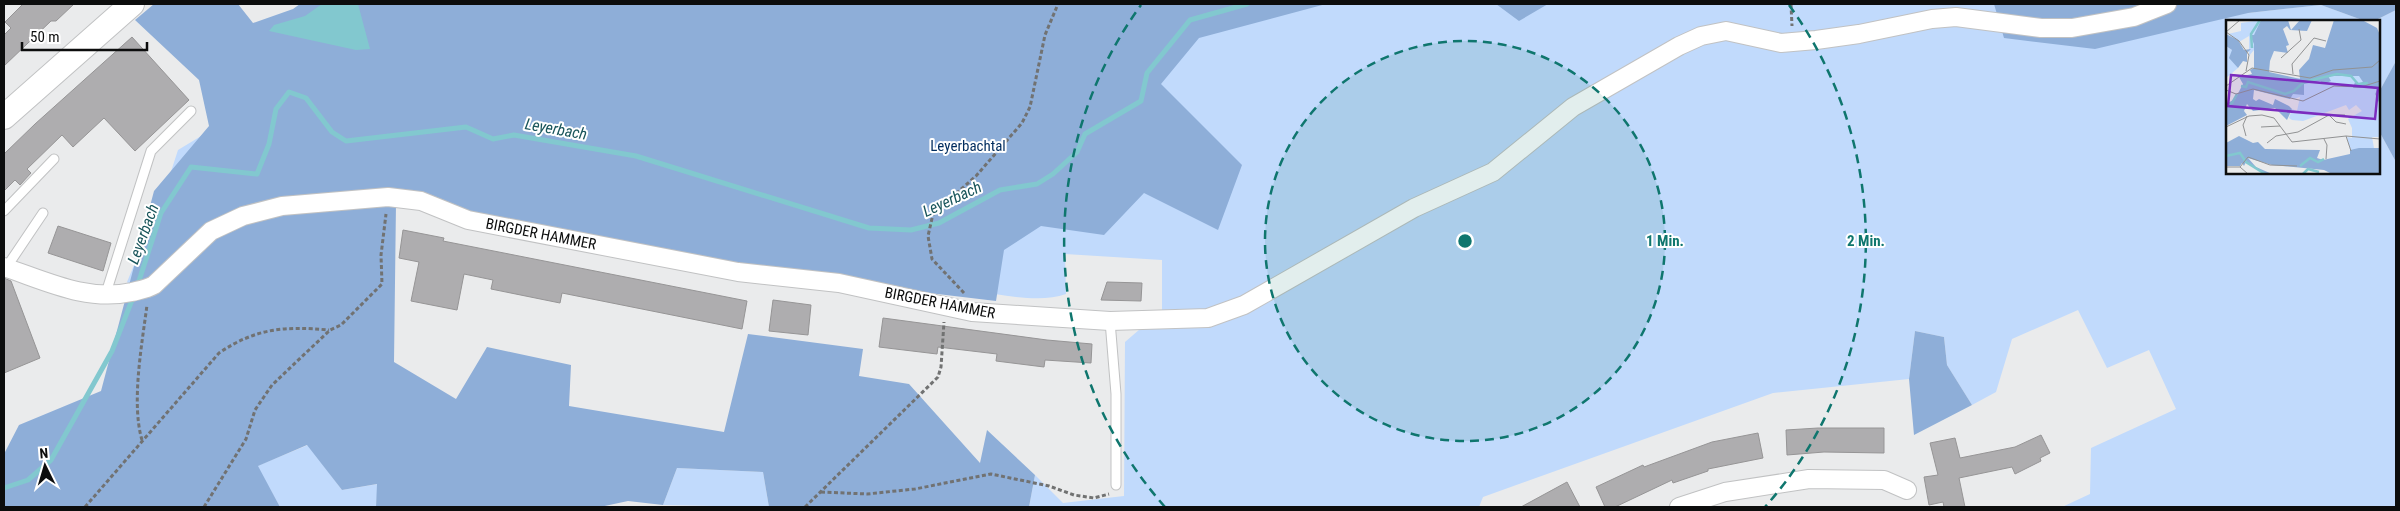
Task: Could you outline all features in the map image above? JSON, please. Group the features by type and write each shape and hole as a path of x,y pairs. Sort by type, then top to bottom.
{"main road":[{"path":"4,117 132,4"}],"street":[{"name":"BIRGDER HAMMER","path":"5,267 81,293 110,296 149,289 160,281 211,231 243,216 282,206 388,197 421,201 468,220 738,272 839,283 945,307 999,315 1110,321 1208,318 1244,305 1414,208 1493,172 1573,107 1692,39 1715,32 1726,31 1767,41 1793,42 1859,34 1932,19 1956,17 2041,28 2072,28 2134,17 2166,4"},
{"path":"1679,507 1725,492 1809,479 1884,480 1907,490"}],"lane":[{"path":"110,296 151,151 191,111"},
{"path":"4,210 54,159"},
{"path":"5,267 43,213"},
{"path":"1110,321 1116,394 1116,485"}],"path":[{"path":"966,295 932,259 928,236 933,214 976,176 1022,123 1030,107 1045,35 1058,4"},
{"path":"1791,4 1793,42"},
{"path":"204,507 246,439 255,410 272,385 330,330 341,325 382,284 381,255 388,197"},
{"path":"142,441 138,428 140,365 149,289"},
{"path":"805,507 938,377 941,367 945,307"},
{"path":"85,507 218,353 240,339 272,330 300,327 330,330"},
{"path":"821,492 867,494 914,489 991,474 1094,498 1112,494 1116,485"}],"green space":[{"name":"Leyerbachtal","path":"154,4 238,4 253,23 293,9 300,4 1326,4 1199,38 1161,84 1242,165 1218,230 1144,193 1104,235 1041,226 1004,250 996,301 762,273 396,203 394,362 456,399 487,347 571,365 569,406 724,432 748,334 863,349 859,376 909,384 980,463 987,430 1035,475 1029,507 769,507 763,472 677,468 663,505 628,501 600,507 376,507 377,484 342,490 307,445 258,466 280,507 4,507 4,454 19,425 101,391 154,191 209,126 199,80 135,20"},
{"name":"Leyerbachtal","path":"504,4 2099,4 2248,13 2321,5 2362,20 2226,20 2226,174 2380,174 2380,133 2396,162 2396,507 2062,507 2090,494 2091,448 2176,409 2149,350 2107,368 2078,310 2012,339 1996,392 1972,405 1947,365 1944,337 1915,331 1909,379 1773,393 1483,497 1479,507 1029,507 1035,475 1063,503 1124,496 1125,342 1162,310 1162,260 1065,254 1066,294 1044,298 1020,297 973,291 394,192 151,306 127,282 165,190 178,150 211,130"},
{"path":"1496,4 1548,4 1519,21"},
{"path":"1994,4 2396,4 2396,10 2376,20 2362,20 2321,5 2248,13 2095,49 2004,38"},
{"path":"2396,10 2396,61 2380,90 2380,20 2376,20"},
{"path":"2396,61 2396,162 2380,133 2380,90"},
{"path":"1915,331 1944,337 1947,365 1972,405 1914,435 1909,379"},
{"path":"308,445 342,490 378,484 376,507 280,507 257,466"},
{"path":"677,468 763,472 769,507 663,505"}],"shaded area":[{"path":"322,4 358,4 370,49 356,50 269,31 274,25 305,16"}],"building":[{"path":"23,4 74,4 56,21 51,21 4,66 4,35 11,28 5,22"},
{"path":"132,37 189,100 135,151 104,118 73,147 62,135 27,169 31,173 20,185 15,180 4,191 4,154"},
{"path":"58,226 111,243 103,271 48,253"},
{"path":"403,230 444,238 443,241 747,301 742,329 562,293 560,303 491,289 493,280 464,274 457,310 411,301 419,262 399,258"},
{"path":"4,278 11,281 40,358 4,373"},
{"path":"1107,282 1142,283 1141,301 1101,300"},
{"path":"773,300 811,305 808,335 769,331"},
{"path":"883,318 1047,340 1092,344 1091,363 1045,360 1044,367 996,361 997,354 938,347 937,354 879,347"},
{"path":"1884,428 1884,453 1824,452 1787,455 1786,430"},
{"path":"1758,433 1763,458 1708,469 1708,471 1673,483 1672,480 1615,507 1605,507 1596,487 1643,465 1644,467 1712,442"},
{"path":"2041,435 2050,453 2040,458 2041,461 2015,474 2012,467 1959,478 1965,507 1944,507 1943,502 1929,505 1924,477 1938,475 1930,443 1955,438 1960,458 2015,447"},
{"path":"1567,482 1580,507 1521,507"}],"waterway":[{"name":"Leyerbach","path":"137,287 161,213 191,167 257,174 269,144 276,109 289,92 306,98 332,132 346,141 466,127 493,139 514,135 636,156 869,228 911,230 939,223 1000,190 1037,184 1053,174 1077,152 1085,134 1141,101 1147,73 1190,20 1247,4"},
{"name":"Leyerbach","path":"4,488 28,480 51,460 112,351 134,295"}]}
